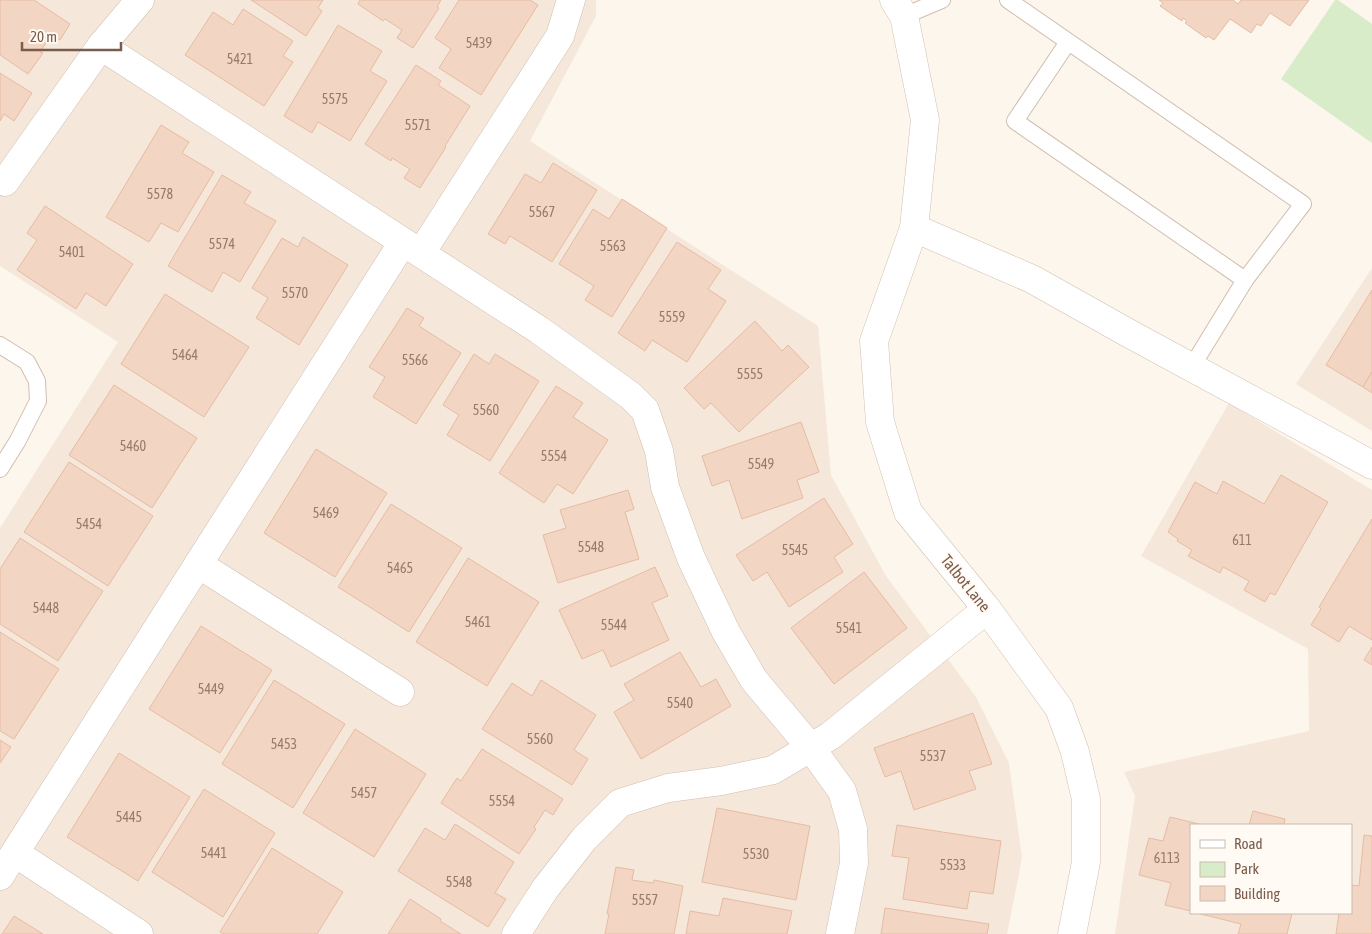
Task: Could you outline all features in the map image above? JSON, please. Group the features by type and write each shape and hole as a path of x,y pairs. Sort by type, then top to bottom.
{"street":[{"path":"5,182 101,46 140,0"},
{"path":"0,876 198,564 412,248 560,36 571,0"},
{"name":"Talbot Lane","path":"899,8 925,120 914,228 874,341 880,422 908,512 988,609 1059,708 1075,752 1086,798 1086,862 1072,934"},
{"path":"101,46 539,330 631,396 645,410 659,451 666,487 690,558 726,632 754,680 811,748 842,791 853,829 854,863 840,934"},
{"path":"914,228 1032,279 1191,368 1372,465"},
{"path":"198,564 400,692"},
{"path":"516,934 545,889 584,839 620,803 668,788 721,781 773,770 830,736 988,609"},
{"path":"14,853 139,934"}],"lane":[{"path":"899,8 942,0"},
{"path":"1008,0 1304,204 1244,280 1191,368"},
{"path":"1068,42 1015,121 1244,280"},
{"path":"0,344 27,362 37,381 38,402 18,442 0,469"}],"shaded area":[{"path":"0,0 596,0 596,16 530,141 818,326 831,475 886,576 976,697 1009,763 1022,858 1007,934 0,934 0,528 118,342 0,266"},
{"path":"1372,268 1372,431 1296,384"},
{"path":"1229,403 1372,490 1372,934 1115,934 1135,796 1124,772 1309,731 1308,649 1141,556"}],"green space":[{"path":"1335,0 1338,0 1372,24 1372,143 1281,79"}],"building":[{"path":"0,0 34,0 70,24 60,40 51,35 40,52 43,53 28,74 0,55"},
{"path":"251,0 323,0 318,8 322,11 306,36"},
{"path":"360,0 441,0 437,7 439,8 413,48 397,38 402,30 385,19 383,21 358,4"},
{"path":"459,0 530,0 538,5 481,95 439,68 451,49 435,38"},
{"path":"1159,0 1233,0 1238,4 1241,0 1309,0 1290,26 1270,13 1261,26 1257,24 1251,33 1230,19 1214,40 1208,36 1206,38 1185,23 1187,21 1183,18 1182,21 1160,6 1163,3"},
{"path":"243,9 293,41 283,56 293,62 264,106 185,55 213,12 233,25"},
{"path":"338,25 382,51 370,71 387,81 350,141 318,122 312,133 284,116"},
{"path":"416,65 441,81 438,85 470,106 420,188 404,178 410,169 392,158 391,161 365,144"},
{"path":"0,73 32,93 14,121 4,114 0,121"},
{"path":"161,125 189,142 182,153 214,172 178,232 161,223 149,242 106,217"},
{"path":"553,163 597,190 552,262 510,236 505,244 488,234 525,174 541,183"},
{"path":"222,175 251,192 244,203 276,221 240,282 223,272 212,292 168,266"},
{"path":"622,199 667,228 612,317 585,300 594,286 559,264 593,209 609,219"},
{"path":"45,206 133,264 106,306 86,293 76,309 17,270 37,240 27,233"},
{"path":"303,237 348,265 299,345 256,318 268,298 252,288 282,238 298,247"},
{"path":"677,242 721,270 708,289 726,301 687,362 652,340 645,351 618,333"},
{"path":"1372,290 1372,372 1363,387 1326,365"},
{"path":"165,294 249,347 204,417 121,364"},
{"path":"407,308 424,318 419,326 461,353 416,424 373,397 385,377 369,367"},
{"path":"755,321 782,351 788,345 809,367 739,432 711,403 704,409 684,388"},
{"path":"474,354 489,364 495,354 539,381 490,461 447,435 459,415 443,405"},
{"path":"1372,372 1372,393 1363,387"},
{"path":"114,385 197,438 152,508 69,455"},
{"path":"556,386 583,403 573,417 608,440 573,494 557,484 544,503 499,473"},
{"path":"801,422 819,472 797,480 803,498 742,519 729,480 712,486 702,456"},
{"path":"316,449 387,493 335,577 264,533"},
{"path":"69,462 153,516 108,586 24,532"},
{"path":"1281,475 1328,502 1275,595 1270,593 1265,602 1244,590 1249,581 1223,567 1220,573 1188,556 1192,550 1177,541 1178,539 1168,532 1195,482 1217,494 1223,481 1264,504"},
{"path":"628,490 634,509 625,512 639,559 558,583 543,535 566,528 560,510"},
{"path":"824,498 853,544 834,557 843,572 789,607 767,572 753,581 736,555"},
{"path":"391,504 462,548 409,632 338,587"},
{"path":"1372,519 1372,640 1349,626 1339,642 1311,625 1321,609 1319,607"},
{"path":"20,538 103,591 58,661 0,624 0,569"},
{"path":"468,558 539,602 487,686 416,642"},
{"path":"655,567 668,596 652,603 669,640 611,667 603,650 582,659 559,610"},
{"path":"864,572 907,628 834,684 791,628"},
{"path":"201,626 272,670 220,753 149,709"},
{"path":"0,632 59,669 14,739 0,731"},
{"path":"1372,647 1372,665 1364,660"},
{"path":"680,652 701,687 716,679 731,706 641,759 614,712 634,700 624,684"},
{"path":"274,680 345,724 293,808 222,764"},
{"path":"541,680 596,715 574,750 588,759 572,785 482,729 512,683 532,696"},
{"path":"973,713 992,764 969,771 976,789 914,810 901,771 885,777 874,748"},
{"path":"355,729 426,774 374,857 303,813"},
{"path":"0,740 11,747 0,763"},
{"path":"482,749 563,799 553,815 545,810 534,827 536,829 519,854 441,803 457,778 461,781"},
{"path":"119,753 190,797 138,881 67,837"},
{"path":"204,789 275,833 223,917 152,872"},
{"path":"717,808 810,826 796,900 702,882"},
{"path":"1253,811 1285,819 1284,824 1249,824"},
{"path":"1170,817 1199,824 1190,824 1190,911 1165,905 1171,883 1139,875 1149,838 1163,841"},
{"path":"455,824 514,862 495,893 506,899 488,927 398,871 425,828 445,840"},
{"path":"897,825 1001,841 993,894 970,891 967,909 903,899 909,858 892,856"},
{"path":"1364,835 1372,836 1372,934 1336,934 1339,914 1352,914 1352,885 1359,886"},
{"path":"272,848 343,892 317,934 224,934 220,932"},
{"path":"616,867 634,870 632,880 653,883 654,880 683,886 674,934 605,934"},
{"path":"723,898 792,911 787,934 686,934 690,911 719,916"},
{"path":"410,899 441,919 440,921 461,934 388,934"},
{"path":"885,908 989,924 987,934 881,934"},
{"path":"1201,914 1292,914 1287,934 1238,934 1241,924"},
{"path":"14,916 43,934 2,934"}]}
